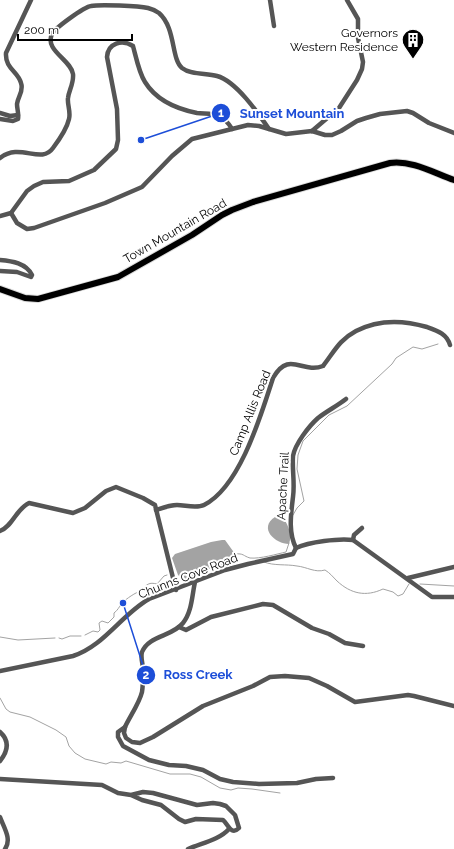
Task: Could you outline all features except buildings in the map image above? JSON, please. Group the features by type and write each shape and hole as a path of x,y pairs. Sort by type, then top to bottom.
{"main road":[{"name":"Town Mountain Road","path":"0,289 25,298 38,299 118,277 192,235 232,210 253,202 390,163 401,162 414,165 454,180"}],"street":[{"path":"0,119 13,121 18,119 17,105 22,91 21,82 9,66 6,60 6,53 31,0"},
{"path":"270,0 274,26"},
{"path":"312,131 339,108 357,80 362,69 363,62 358,38 358,19 347,0"},
{"path":"0,158 10,152 16,151 42,155 52,150 69,118 68,98 73,81 73,73 70,66 53,48 50,42 52,34 76,13 92,6 141,7 149,8 158,12 165,20 171,32 177,60 180,66 192,72 217,76 227,80 255,108 269,129"},
{"path":"0,216 11,213 26,191 34,186 43,182 69,181 94,170 116,148 118,140 117,109 107,57 108,51 112,46 117,44 127,42 134,46 140,72 144,81 150,90 164,101 196,112 217,115 222,118 232,129"},
{"path":"11,213 16,223 26,229 34,228 105,203 142,187 172,156 192,139 248,125 259,126 286,134 312,131 332,135 357,121 366,118 380,114 407,111 429,123 454,133"},
{"path":"0,114 10,116 18,115"},
{"path":"0,260 18,262 28,268 32,275 31,277 17,272 0,271"},
{"name":"Camp Allis Road","path":"156,510 176,505 203,505 224,488 245,452 263,407 272,378 281,366 290,364 316,368 323,366 345,338 356,331 377,323 402,322 416,324 436,330 448,339 450,345"},
{"name":"Apache Trail","path":"296,548 292,534 291,514 294,494 293,461 295,449 299,441 317,419 346,399"},
{"path":"0,531 6,529 21,509 29,503 73,513 85,508 106,491 116,486 143,498 154,505 176,590"},
{"path":"362,528 354,535 353,540 408,578 432,597 454,597"},
{"name":"Chunns Cove Road","path":"0,671 73,656 84,652 102,639 142,603 195,582 240,566 293,554 296,548 306,545 340,539 353,540"},
{"path":"408,578 454,567"},
{"path":"195,582 188,614 184,623 165,636 148,643 142,652 141,658 144,671 142,692 124,728 118,732 118,737 123,746 135,754 149,760 169,765 186,766 203,770 224,780 259,784 297,783 316,779 333,778"},
{"path":"179,627 186,630 211,617 263,604 273,605 312,628 329,634 345,643 363,646"},
{"path":"124,728 126,738 132,742 140,743 153,738 203,706 253,686 270,677 285,676 309,678 355,702 408,695 454,706"},
{"path":"0,732 4,736 7,743 6,752 0,761"},
{"path":"0,779 102,785 118,793 131,795 142,800 161,805 185,822 196,819 224,820 233,831 239,828 237,820 231,811 226,806 220,804 213,803 197,805 153,793 143,792 131,795"},
{"path":"0,817 9,841 5,849"},
{"path":"188,849 212,839 229,828"}],"shaded area":[{"path":"275,517 283,518 287,524 290,534 289,544 279,541 270,535 268,526 270,521"},
{"path":"225,540 238,558 236,561 196,573 193,578 184,580 178,575 172,558 175,554 211,542"}],"waterway":[{"path":"293,515 304,501 297,469 298,455 303,441 329,415 347,406 392,364 396,358 413,347 422,349 438,344"},
{"path":"235,554 242,554 250,558 259,558 286,552 289,543"},
{"path":"264,562 293,565 318,571 325,570 342,585 359,593 371,593 383,589 393,592 398,596 403,594 409,584"},
{"path":"85,635 93,631 98,632 100,630 99,623 102,621 108,623 114,617 114,613 124,601 141,591 148,584 157,584 164,576 167,575"},
{"path":"420,584 454,586"},
{"path":"59,638 62,639 70,636 81,636"},
{"path":"0,637 18,640 55,638"},
{"path":"0,698 6,709 10,712 30,717 56,730 66,737 69,746 75,753 85,759 106,764 111,762 121,763 126,761 170,774 190,774 201,777 220,788 231,790 238,788 280,793"}],"place":[{"name":"Governors Western Residence","path":"413,60"},
{"name":"Sunset Mountain","path":"141,140"},
{"name":"Ross Creek","path":"123,603"}]}
